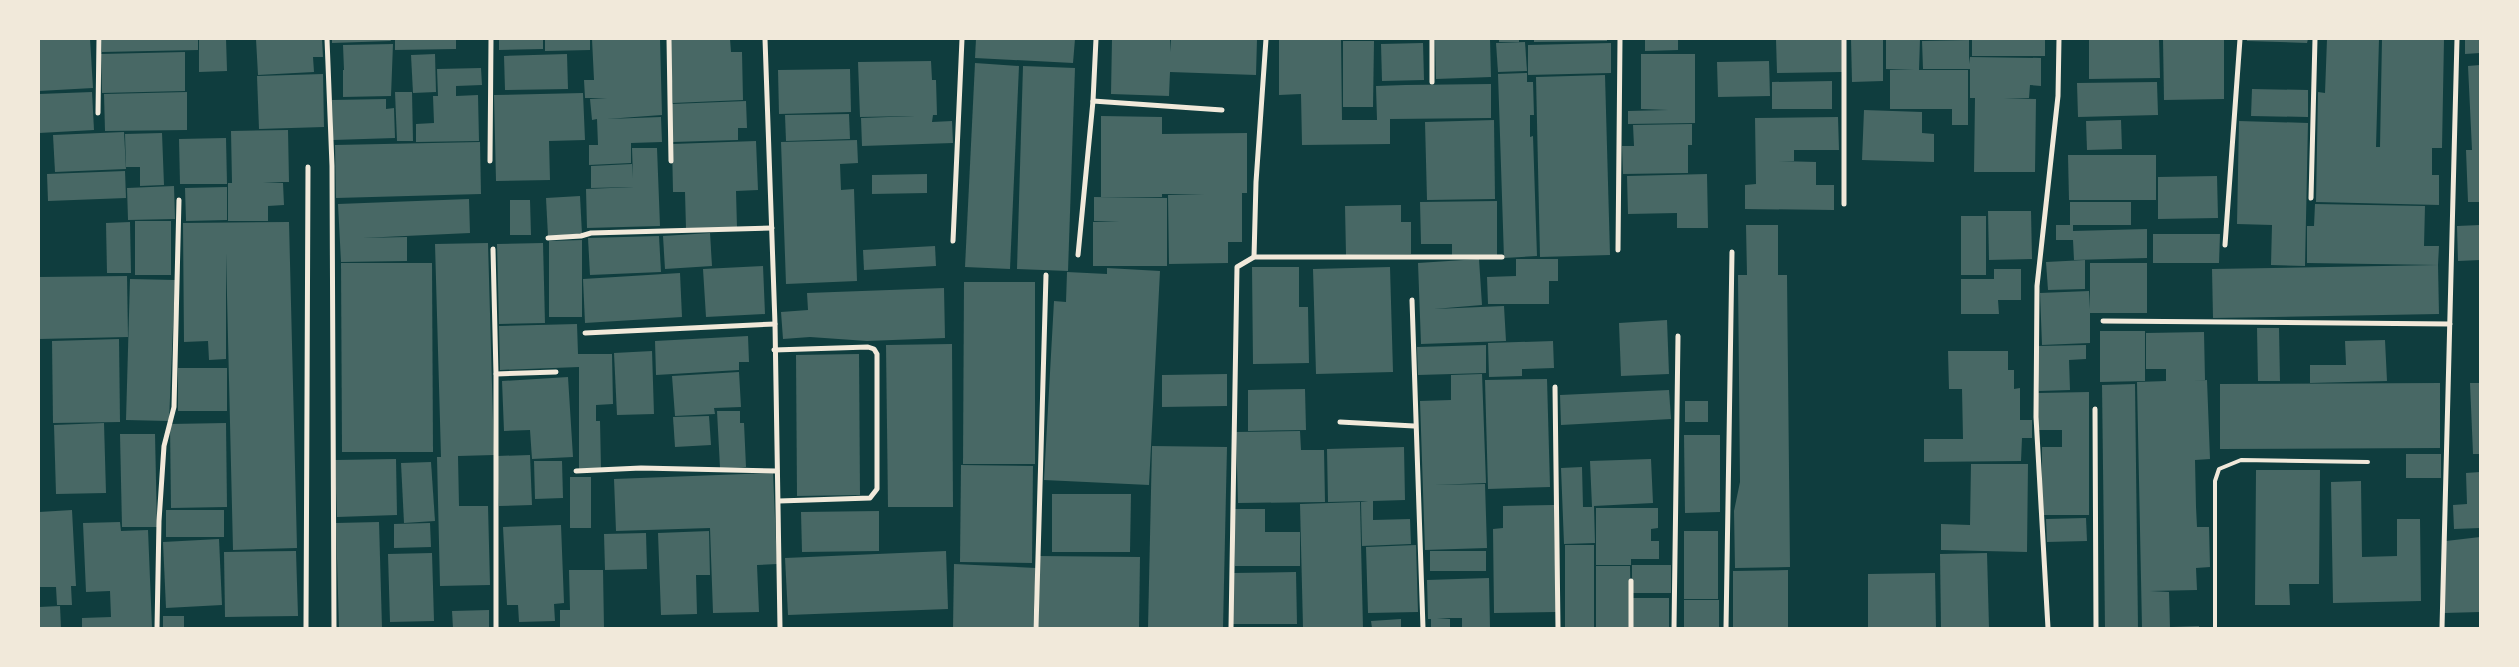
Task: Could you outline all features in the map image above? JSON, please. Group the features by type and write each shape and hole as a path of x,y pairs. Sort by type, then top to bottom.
{"street":[{"path":"98,39 98,113"},
{"path":"328,39 332,166 334,628"},
{"path":"490,161 491,39"},
{"path":"669,39 670,161"},
{"path":"766,39 775,324 780,628"},
{"path":"954,241 962,39"},
{"path":"1078,255 1093,101 1096,39"},
{"path":"1254,257 1256,182 1266,39"},
{"path":"1432,39 1432,82"},
{"path":"1618,250 1620,39"},
{"path":"1844,39 1844,204"},
{"path":"2048,628 2036,417 2037,286 2058,96 2059,39"},
{"path":"2225,245 2240,39"},
{"path":"2311,198 2315,39"},
{"path":"2442,628 2457,39"},
{"path":"1093,101 1222,110"},
{"path":"306,628 308,167"},
{"path":"157,628 159,521 164,446 174,407 179,200"},
{"path":"548,238 581,236 591,233 772,228"},
{"path":"493,249 496,374 496,628"},
{"path":"1726,628 1732,252"},
{"path":"1231,628 1237,267 1254,257 1502,257"},
{"path":"1036,628 1046,275"},
{"path":"1412,300 1414,426 1423,628"},
{"path":"2103,321 2450,324"},
{"path":"585,333 775,324"},
{"path":"1674,628 1678,336"},
{"path":"774,350 868,347 874,349 877,354 877,489 874,494 870,498 779,501"},
{"path":"496,374 556,372"},
{"path":"1555,387 1558,628"},
{"path":"2095,409 2096,628"},
{"path":"1340,422 1414,426"},
{"path":"576,471 641,468 777,471"},
{"path":"1631,581 1632,628"}],"lane":[{"path":"2215,628 2215,481 2219,469 2241,460 2368,462"}],"building":[{"path":"39,39 90,39 93,88 39,91"},
{"path":"102,39 198,39 198,50 102,52"},
{"path":"199,39 226,39 227,71 199,72"},
{"path":"256,39 322,39 323,57 313,57 314,72 258,75"},
{"path":"332,39 390,39 391,41 332,43"},
{"path":"395,39 456,39 456,49 395,50"},
{"path":"499,39 543,39 543,49 499,50"},
{"path":"545,39 590,39 590,50 545,51"},
{"path":"592,39 660,39 662,115 607,119 661,117 662,142 631,143 631,163 589,165 589,145 598,145 597,119 592,120 590,99 607,98 585,98 584,80 594,80"},
{"path":"670,39 730,39 731,52 742,52 743,100 673,103"},
{"path":"976,39 1075,39 1073,63 975,58"},
{"path":"1112,39 1170,39 1171,52 1171,39 1257,39 1256,75 1170,72 1169,96 1111,94"},
{"path":"1279,39 1341,39 1342,120 1377,120 1376,86 1405,85 1491,84 1491,118 1390,119 1390,144 1302,145 1301,94 1279,95"},
{"path":"1435,39 1490,39 1491,77 1436,79"},
{"path":"1499,39 1519,39 1519,42 1499,42"},
{"path":"1534,39 1607,39 1607,41 1534,42"},
{"path":"1645,39 1678,39 1678,50 1645,51"},
{"path":"1776,39 1842,39 1842,72 1777,73"},
{"path":"1851,39 1883,39 1883,81 1852,82"},
{"path":"1886,39 1920,39 1919,70 1968,70 1968,125 1952,125 1952,109 1890,109 1890,70 1914,70 1886,69"},
{"path":"1972,39 2045,39 2045,56 1972,56"},
{"path":"2089,39 2159,39 2160,78 2089,79"},
{"path":"2163,39 2224,39 2224,99 2164,100"},
{"path":"2247,39 2308,39 2307,43 2247,41"},
{"path":"2327,39 2379,39 2376,147 2380,147 2382,39 2444,39 2442,148 2432,148 2432,175 2439,175 2439,205 2316,202 2318,92 2325,93"},
{"path":"2465,39 2480,39 2480,53 2465,54"},
{"path":"1969,40 1969,64 1970,57 2041,58 2041,86 2030,85 2029,98 2004,98 2036,99 2035,172 1974,172 1975,98 1970,98 1970,69 1923,69 1922,41"},
{"path":"1343,41 1374,41 1373,107 1343,107"},
{"path":"1525,42 1527,71 1498,72 1496,43"},
{"path":"1423,43 1424,80 1382,81 1381,44"},
{"path":"1611,43 1611,73 1528,75 1528,45"},
{"path":"393,44 391,96 343,97 343,45"},
{"path":"185,52 185,91 102,93 101,54"},
{"path":"435,54 436,92 413,93 411,55"},
{"path":"567,54 568,89 505,90 504,56"},
{"path":"1641,54 1695,54 1695,123 1628,124 1628,111 1668,110 1641,109"},
{"path":"931,61 932,80 936,80 937,115 933,115 932,122 952,121 953,143 862,146 861,118 915,116 860,117 858,62"},
{"path":"1769,61 1770,96 1718,97 1717,62"},
{"path":"975,63 1019,66 1010,269 965,267"},
{"path":"2480,65 2480,202 2468,202 2466,150 2472,150 2468,66"},
{"path":"1023,66 1075,68 1068,271 1017,269"},
{"path":"481,68 482,85 456,86 456,96 478,95 479,141 416,142 416,124 434,123 433,96 438,96 437,69"},
{"path":"850,69 851,112 779,114 778,70"},
{"path":"1527,73 1527,82 1533,82 1534,115 1530,115 1530,137 1533,136 1537,256 1504,258 1498,74"},
{"path":"323,74 324,127 259,129 257,76"},
{"path":"1605,75 1610,255 1540,257 1536,77"},
{"path":"1832,81 1832,109 1772,109 1772,82"},
{"path":"2157,82 2158,115 2078,117 2077,83"},
{"path":"2252,89 2308,90 2308,117 2251,116"},
{"path":"92,92 94,130 39,133 39,94"},
{"path":"187,92 187,130 105,131 104,94"},
{"path":"395,92 412,92 413,141 397,141"},
{"path":"583,93 585,140 549,141 550,180 496,181 494,95"},
{"path":"386,99 386,109 394,108 395,138 333,140 332,100"},
{"path":"746,101 747,128 738,128 738,140 673,142 671,104"},
{"path":"1864,110 1922,112 1922,133 1934,134 1934,162 1862,160"},
{"path":"849,114 850,139 786,141 785,115"},
{"path":"1101,116 1162,117 1162,134 1247,133 1247,193 1242,193 1242,242 1228,242 1228,263 1169,264 1168,195 1204,194 1162,194 1162,197 1101,197"},
{"path":"1838,117 1839,150 1794,150 1794,161 1779,161 1816,162 1816,185 1834,185 1834,210 1745,209 1745,185 1756,184 1755,118"},
{"path":"1494,120 1495,199 1427,200 1425,122"},
{"path":"2121,120 2122,149 2087,150 2086,121"},
{"path":"2239,121 2308,123 2305,266 2271,265 2272,225 2237,224"},
{"path":"1692,124 1692,145 1688,145 1688,173 1623,174 1622,146 1634,146 1633,125"},
{"path":"288,130 289,182 263,182 283,183 284,205 268,206 268,221 228,221 228,183 232,183 231,131"},
{"path":"124,132 126,169 55,172 53,135"},
{"path":"162,133 164,185 140,186 140,167 126,167 125,134"},
{"path":"226,138 227,184 180,184 179,139"},
{"path":"857,140 858,163 840,164 841,190 854,189 857,281 786,284 781,142"},
{"path":"756,141 758,190 736,191 737,228 686,229 685,192 673,192 672,144"},
{"path":"480,142 481,194 336,198 335,145"},
{"path":"632,148 657,148 660,226 587,228 586,189 634,187 591,188 591,166 632,164 633,178"},
{"path":"2068,155 2156,155 2156,200 2069,200"},
{"path":"125,171 126,198 48,201 47,174"},
{"path":"927,174 927,193 872,194 872,175"},
{"path":"1707,174 1708,228 1677,228 1677,213 1628,214 1627,176"},
{"path":"2217,176 2218,218 2158,219 2158,177"},
{"path":"174,186 175,219 128,220 127,188"},
{"path":"227,187 227,220 186,221 185,188"},
{"path":"580,196 582,234 548,236 546,198"},
{"path":"1094,197 1167,198 1167,266 1093,266 1093,222 1119,222 1094,221"},
{"path":"469,199 470,233 362,238 407,237 407,261 341,262 338,204"},
{"path":"510,200 530,200 531,235 510,235"},
{"path":"1497,201 1497,255 1452,256 1452,244 1421,244 1420,202"},
{"path":"2070,202 2131,202 2131,225 2073,225 2073,231 2147,229 2147,258 2074,260 2073,240 2056,240 2056,225 2070,225"},
{"path":"2315,204 2425,206 2424,246 2439,246 2438,265 2307,263 2307,226 2314,226"},
{"path":"1401,205 1401,222 1411,222 1411,254 1346,255 1345,206"},
{"path":"1988,211 2031,211 2032,259 1989,260"},
{"path":"1961,216 1986,216 1986,275 1961,275"},
{"path":"135,221 171,221 171,275 135,275"},
{"path":"130,222 131,273 107,273 106,223"},
{"path":"289,222 297,548 233,550 226,253 226,359 209,360 208,341 184,342 183,223"},
{"path":"1746,225 1778,225 1778,275 1787,275 1790,567 1735,568 1734,511 1740,482 1738,275 1747,275"},
{"path":"2480,225 2480,260 2458,261 2457,226"},
{"path":"710,233 712,266 665,269 663,236"},
{"path":"2153,234 2220,234 2219,263 2153,263"},
{"path":"659,236 661,272 590,275 588,238"},
{"path":"582,240 582,317 549,317 549,241"},
{"path":"488,243 494,455 458,456 459,506 488,506 490,585 440,586 437,457 441,457 435,244"},
{"path":"543,243 545,323 499,324 497,244"},
{"path":"935,246 936,266 864,270 863,250"},
{"path":"1479,259 1482,305 1434,309 1504,306 1506,341 1421,344 1418,263"},
{"path":"1516,259 1558,259 1558,281 1549,281 1549,304 1488,304 1487,277 1516,276"},
{"path":"2085,260 2085,289 2048,290 2046,262"},
{"path":"341,263 432,263 433,452 342,452"},
{"path":"2090,263 2147,263 2147,313 2090,313 2090,343 2042,345 2040,293 2089,291 2090,309"},
{"path":"2438,265 2439,314 2213,318 2212,269"},
{"path":"763,266 765,314 706,317 703,269"},
{"path":"1252,267 1299,267 1299,307 1308,307 1309,363 1253,364"},
{"path":"1390,267 1393,372 1316,374 1313,269"},
{"path":"1107,268 1160,271 1149,485 1044,480 1054,301 1066,302 1067,272 1107,274"},
{"path":"1994,269 2021,269 2021,300 1998,300 1999,314 1961,314 1961,279 1994,279"},
{"path":"680,273 682,317 585,323 583,279"},
{"path":"127,276 128,337 39,339 39,277"},
{"path":"130,279 175,280 169,421 126,420"},
{"path":"964,282 1035,282 1035,464 963,464"},
{"path":"944,288 945,338 867,341 810,337 783,339 781,312 808,310 807,293"},
{"path":"1667,320 1669,374 1621,376 1619,323"},
{"path":"577,324 578,354 612,354 613,404 596,405 596,421 600,421 601,468 579,469 579,367 500,370 499,326"},
{"path":"2257,328 2279,328 2280,381 2258,381"},
{"path":"2100,331 2145,331 2145,381 2100,382"},
{"path":"2204,332 2205,380 2193,381 2207,380 2210,459 2195,460 2196,507 2197,527 2209,527 2210,567 2196,568 2197,590 2150,591 2169,592 2170,628 2142,628 2137,382 2166,381 2166,369 2146,369 2146,333"},
{"path":"748,336 749,362 739,362 739,370 656,375 655,341"},
{"path":"119,339 120,422 53,423 52,341"},
{"path":"2385,340 2387,381 2310,383 2310,365 2346,365 2345,341"},
{"path":"1553,341 1554,368 1522,369 1522,376 1489,377 1488,343"},
{"path":"952,344 953,507 888,507 886,345"},
{"path":"1486,345 1486,373 1418,375 1417,347"},
{"path":"2086,345 2086,359 2069,360 2070,390 2039,391 2037,346"},
{"path":"652,351 654,414 617,415 614,353"},
{"path":"1948,351 2008,351 2008,370 2014,370 2014,389 2020,388 2020,420 2032,420 2032,438 2022,438 2021,461 1924,462 1924,439 1963,439 1962,389 1949,389"},
{"path":"859,354 860,495 797,496 796,355"},
{"path":"178,368 227,368 227,411 178,411"},
{"path":"739,372 741,407 714,408 715,414 675,416 672,376"},
{"path":"1227,374 1227,406 1162,407 1162,375"},
{"path":"1482,374 1486,483 1434,485 1485,484 1487,548 1425,550 1420,401 1451,400 1451,375"},
{"path":"568,377 573,457 532,459 530,430 504,431 502,381"},
{"path":"1547,379 1550,487 1488,489 1485,380"},
{"path":"2440,383 2440,448 2220,449 2220,384"},
{"path":"2470,383 2480,383 2480,454 2473,454"},
{"path":"2135,384 2138,628 2105,628 2102,385"},
{"path":"1305,389 1306,430 1248,431 1248,390"},
{"path":"1669,390 1671,419 1561,425 1560,395"},
{"path":"2089,392 2089,515 2042,515 2042,447 2062,447 2062,430 2038,430 2038,393"},
{"path":"1685,401 1708,401 1708,422 1685,422"},
{"path":"717,411 740,411 740,423 744,423 746,467 720,468"},
{"path":"709,416 711,445 675,447 673,417"},
{"path":"104,423 106,493 56,494 54,425"},
{"path":"226,423 227,507 171,508 170,424"},
{"path":"1300,431 1301,450 1324,450 1325,502 1238,503 1236,432"},
{"path":"120,434 155,434 157,527 122,527"},
{"path":"1684,435 1720,435 1720,512 1685,513"},
{"path":"1152,446 1227,447 1223,628 1148,628"},
{"path":"1404,447 1405,500 1373,501 1373,520 1410,519 1411,544 1362,546 1361,502 1368,501 1328,502 1327,449"},
{"path":"2406,454 2441,454 2441,478 2406,478"},
{"path":"530,455 532,505 499,506 497,456"},
{"path":"396,459 397,515 337,517 335,460"},
{"path":"1651,459 1653,503 1594,506 1595,543 1564,544 1561,468 1582,467 1583,507 1592,507 1590,461"},
{"path":"534,461 562,461 563,498 535,499"},
{"path":"431,462 435,521 404,523 401,463"},
{"path":"1971,464 2028,464 2027,552 1941,550 1941,524 1970,525"},
{"path":"961,465 1033,466 1032,563 960,562"},
{"path":"2256,470 2320,470 2319,584 2289,584 2290,605 2255,605"},
{"path":"2480,472 2480,528 2454,529 2453,505 2467,504 2466,473"},
{"path":"773,473 777,564 757,565 759,612 713,613 710,528 616,531 614,479"},
{"path":"570,477 591,477 591,528 570,528"},
{"path":"2361,481 2362,557 2397,556 2397,519 2420,519 2421,601 2333,603 2331,482"},
{"path":"1052,494 1131,494 1130,552 1052,552"},
{"path":"1360,502 1363,628 1303,628 1300,504"},
{"path":"1554,505 1556,612 1494,613 1493,529 1503,528 1503,506"},
{"path":"1596,508 1658,508 1658,528 1651,529 1651,541 1659,541 1659,559 1631,559 1631,565 1596,565"},
{"path":"1234,509 1265,509 1265,532 1300,532 1300,566 1235,566"},
{"path":"72,510 76,586 71,586 72,605 57,605 56,587 39,587 39,512"},
{"path":"166,510 224,510 224,537 166,537"},
{"path":"879,511 879,551 802,552 801,512"},
{"path":"2086,518 2087,541 2047,542 2046,519"},
{"path":"120,522 121,531 148,530 152,628 82,628 82,618 111,617 110,591 86,592 83,523"},
{"path":"379,522 382,628 339,628 336,523"},
{"path":"430,523 431,547 394,548 394,524"},
{"path":"561,525 564,603 554,604 555,621 519,622 518,605 507,605 503,527"},
{"path":"709,531 710,575 696,575 697,614 661,615 658,533"},
{"path":"1684,531 1718,531 1718,599 1684,599"},
{"path":"646,533 647,569 605,570 604,534"},
{"path":"2480,537 2480,612 2444,613 2446,541"},
{"path":"219,539 222,605 166,608 163,542"},
{"path":"1416,545 1418,612 1368,613 1366,547"},
{"path":"1565,545 1594,545 1594,628 1565,628"},
{"path":"296,551 298,616 225,617 224,552"},
{"path":"946,551 948,609 788,615 785,558"},
{"path":"1430,551 1486,551 1486,571 1430,571"},
{"path":"432,553 434,621 390,622 388,554"},
{"path":"1987,553 1989,628 1941,628 1940,554"},
{"path":"1039,556 1140,557 1139,628 1038,628"},
{"path":"954,564 1036,568 1033,628 953,628"},
{"path":"1632,565 1671,565 1671,593 1632,593"},
{"path":"1596,566 1630,566 1631,628 1596,628"},
{"path":"569,570 603,570 604,628 560,628 560,610 570,610"},
{"path":"1788,570 1788,628 1733,628 1733,571"},
{"path":"1296,572 1297,624 1233,624 1232,573"},
{"path":"1935,573 1936,628 1868,628 1868,574"},
{"path":"1489,578 1490,628 1462,628 1462,618 1437,618 1450,619 1450,628 1431,628 1431,619 1428,619 1427,580"},
{"path":"1633,598 1669,598 1669,628 1633,628"},
{"path":"1684,600 1719,600 1719,628 1684,628"},
{"path":"60,606 61,628 39,628 39,607"},
{"path":"489,610 489,628 453,628 452,611"},
{"path":"163,616 184,616 184,628 163,628"},
{"path":"1401,619 1401,628 1372,628 1371,621"},
{"path":"2199,626 2199,628 2172,628 2172,627"}]}
